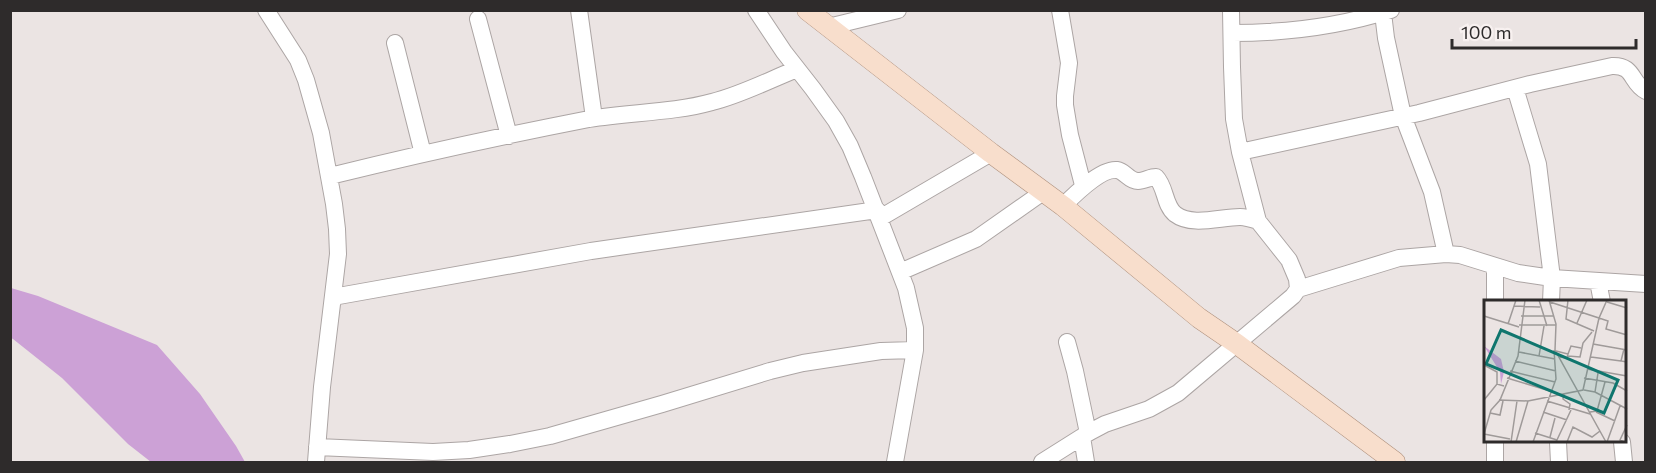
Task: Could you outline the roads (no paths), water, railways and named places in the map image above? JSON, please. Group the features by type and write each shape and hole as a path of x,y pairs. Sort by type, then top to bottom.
{"main road":[{"path":"807,10 1063,207 1199,318 1395,462"}],"street":[{"path":"266,10 298,60 306,80 330,176 337,229 338,254 316,454 433,452 510,444 550,436 803,363 881,351 915,350"},
{"path":"579,10 594,118"},
{"path":"756,10 836,121 850,146 879,214 912,309 915,350 895,462"},
{"path":"828,27 898,10"},
{"path":"1060,10 1069,63 1065,105 1083,185"},
{"path":"1231,10 1234,119 1240,152 1258,221 1289,260 1297,279 1298,289"},
{"path":"1232,33 1299,30 1387,12 1386,38 1403,116 1432,192 1446,254"},
{"path":"478,19 509,136"},
{"path":"395,43 423,154"},
{"path":"1240,152 1612,66 1621,65 1629,70 1640,88 1646,91"},
{"path":"330,176 594,118 712,102 797,69"},
{"path":"1515,88 1538,164 1552,278 1551,300"},
{"path":"333,297 591,251 879,214 991,153"},
{"path":"1063,207 1083,185 1109,171 1116,170 1138,181 1156,177 1162,185 1170,207 1180,217 1197,220 1240,217 1258,221"},
{"path":"900,272 976,238 1043,192"},
{"path":"1042,462 1105,424 1149,409 1178,393 1293,296 1298,289 1399,258 1460,255 1518,273 1552,278 1646,284"},
{"path":"1495,267 1495,300"},
{"path":"1598,281 1602,300"},
{"path":"1067,342 1075,371 1085,435 1086,462"},
{"path":"1495,443 1495,462"},
{"path":"1558,443 1559,462"},
{"path":"1622,443 1624,462"}]}
